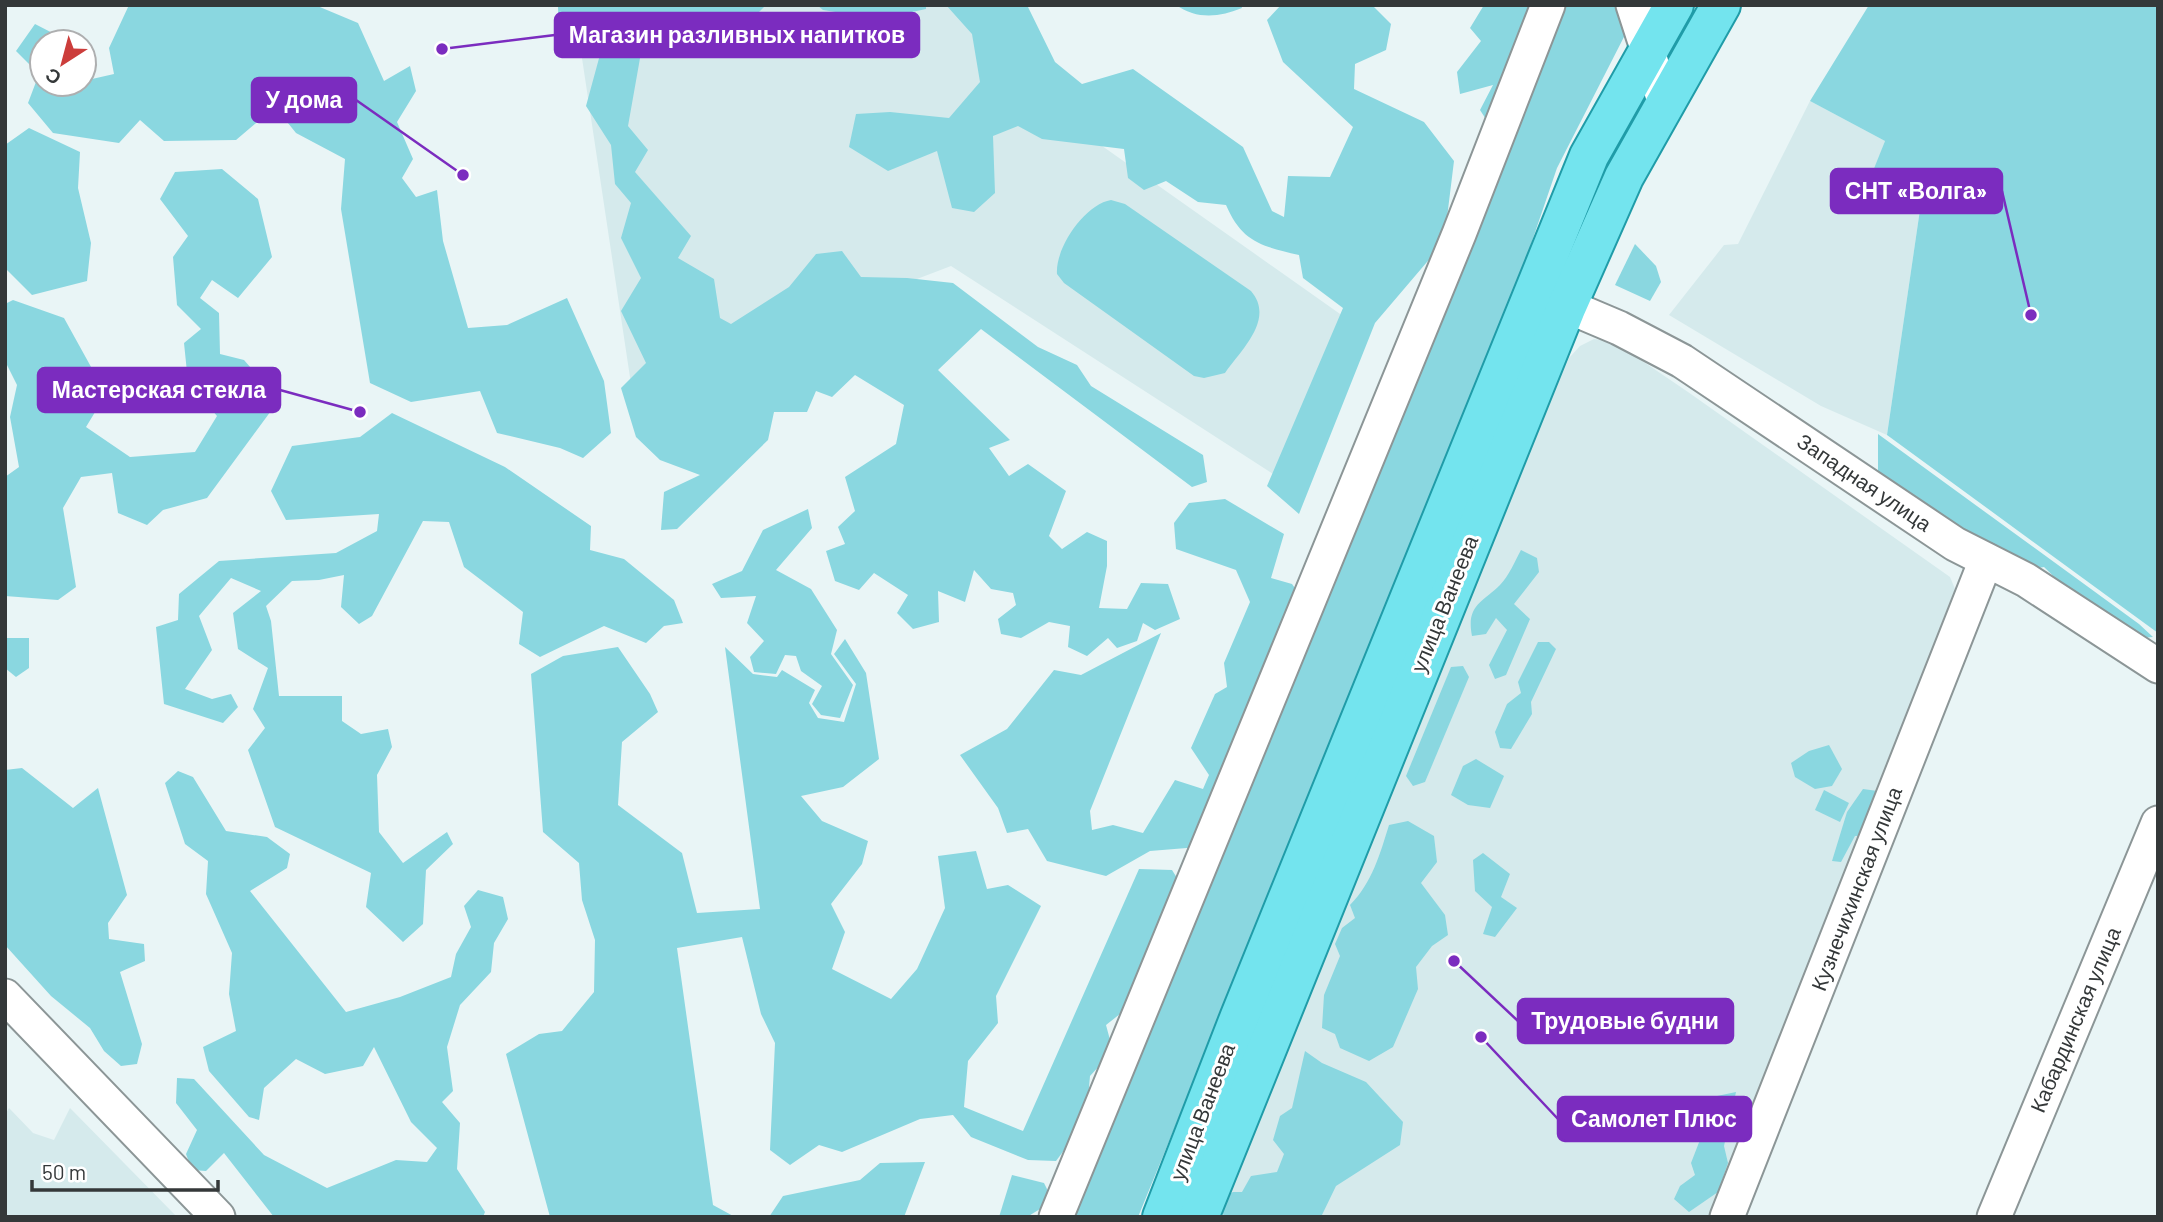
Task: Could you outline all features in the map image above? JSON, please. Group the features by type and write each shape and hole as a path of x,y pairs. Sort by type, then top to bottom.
{"main road":[{"name":"улица Ванеева","path":"1162,1217 1292,886 1589,156 1647,48 1674,5"},
{"name":"улица Ванеева","path":"1199,1217 1567,306 1624,177 1664,101 1721,5"}],"street":[{"path":"1056,1217 1438,286 1548,5"},
{"path":"1633,5 1664,101"},
{"name":"Западная улица","path":"1567,306 1619,328 1682,361 1955,544 2026,580 2158,666"},
{"name":"Кузнечихинская улица","path":"1727,1217 1986,561"},
{"name":"Кабардинская улица","path":"1994,1217 2158,823"},
{"path":"5,996 218,1217"}],"shaded area":[{"path":"129,5 315,5 358,23 384,81 410,66 416,91 397,122 413,159 402,178 416,197 437,190 443,241 468,328 507,325 567,298 604,381 611,433 583,458 560,448 497,433 480,391 411,402 370,383 341,209 345,159 296,133 275,107 236,140 164,141 140,120 119,143 53,133 28,103 30,98 98,98 98,78 114,74 109,48"},
{"path":"574,5 960,5 1071,124 1350,321 1284,481 951,266 862,300 639,437"},
{"path":"766,5 734,37 642,47 628,126 648,150 635,172 691,236 678,258 714,279 720,318 731,324 789,287 816,254 842,251 861,277 953,283 1038,347 1077,365 1091,386 1203,455 1207,482 1192,487 981,329 938,370 1010,440 989,448 1009,476 1028,464 1066,491 1049,536 1062,549 1087,532 1107,541 1107,566 1099,608 1127,609 1141,583 1168,584 1180,619 1155,630 1143,623 1137,641 1117,648 1108,638 1087,656 1068,647 1070,626 1049,622 1021,638 1001,634 998,619 1016,605 1013,593 991,589 974,570 965,602 938,591 939,622 913,629 897,613 908,595 874,573 859,590 835,581 826,551 845,544 838,527 855,511 845,477 896,444 904,405 855,375 832,397 816,391 807,412 774,412 768,440 677,529 661,530 664,492 700,475 660,460 636,437 621,388 646,363 621,311 641,278 621,238 631,203 615,184 611,145 586,106 601,51 574,48 559,29 558,7"},
{"path":"817,5 926,5 926,9 879,19 823,10"},
{"path":"946,5 1027,5 1055,62 1082,84 1133,69 1243,147 1272,211 1284,217 1288,176 1330,177 1353,127 1283,62 1267,20 1281,5 1372,5 1391,24 1386,50 1355,64 1354,89 1424,122 1454,161 1444,242 1375,323 1299,514 1267,486 1343,308 1303,278 1299,255 1254,241 1239,227 1226,205 1198,202 1166,181 1144,190 1128,178 1124,149 1042,139 1018,126 993,136 995,193 974,212 952,208 937,151 888,171 849,147 856,114 890,112 949,118 980,82 972,34"},
{"path":"1176,5 1241,5 1242,8 1209,16 1192,13"},
{"path":"1484,5 1547,5 1491,127 1480,110 1493,85 1460,94 1457,72 1481,41 1470,28"},
{"path":"1558,5 1621,5 1627,31 1557,168 1502,329 1138,1217 1067,1217"},
{"path":"1869,5 2158,5 2158,633 1887,435 1922,196 1873,171 1885,141 1810,101"},
{"path":"28,34 28,63 16,51"},
{"path":"1810,101 1885,141 1874,171 1922,196 1887,435 1821,406 1669,315 1724,245 1738,244"},
{"path":"29,128 80,152 78,188 91,243 87,281 32,295 5,268 5,145"},
{"path":"222,169 258,199 272,257 238,298 212,280 200,298 219,313 220,354 244,360 279,400 207,498 163,510 147,525 118,513 112,473 81,477 63,508 76,587 58,600 5,596 5,477 19,467 10,417 17,385 5,361 5,304 13,300 64,318 106,394 86,427 130,457 195,452 217,416 188,382 184,343 201,329 177,305 173,257 188,236 160,199 175,172"},
{"path":"1111,200 1125,204 1251,291 1257,302 1258,323 1247,344 1225,373 1204,378 1194,376 1064,283 1057,274 1066,240 1082,218 1101,203"},
{"path":"1635,244 1656,266 1661,282 1650,301 1615,285"},
{"path":"1594,339 1613,341 1688,392 1950,577 1955,589 1710,1217 1218,1217 1569,358 1580,346"},
{"path":"392,413 505,467 591,526 590,550 624,559 674,600 683,623 664,626 646,643 604,626 540,657 519,644 523,612 464,567 449,522 423,521 372,616 359,624 341,607 344,575 319,580 292,581 266,606 271,621 279,696 342,696 342,721 361,734 388,729 392,747 377,775 379,832 403,863 447,832 453,844 426,870 423,924 403,942 366,907 371,873 275,827 248,750 265,728 253,709 268,668 238,649 233,613 261,591 231,578 199,616 212,650 185,689 212,699 231,694 238,707 223,723 164,704 156,627 178,620 179,594 219,561 336,553 377,531 379,514 286,520 271,491 292,446 360,437"},
{"path":"1878,434 2139,624 2153,637 2131,639 2082,604 2044,567 2021,571 1878,472"},
{"path":"1225,499 1284,534 1271,578 1292,584 1309,608 1199,847 1150,851 1106,876 1047,861 1028,829 1007,833 998,808 960,755 1007,729 1054,670 1081,675 1161,633 1090,811 1092,830 1113,825 1143,833 1175,780 1203,789 1209,775 1191,748 1215,694 1227,687 1224,663 1250,602 1236,570 1176,549 1174,523 1189,503"},
{"path":"808,509 812,528 776,570 811,589 837,630 831,654 853,685 840,718 821,715 812,704 822,686 801,671 796,656 785,655 776,674 754,672 750,657 764,641 747,623 756,596 721,598 712,584 742,571 763,530"},
{"path":"1521,550 1537,558 1539,572 1514,604 1530,619 1506,675 1495,679 1489,665 1507,630 1496,618 1486,634 1472,636 1471,617 1477,606 1509,573"},
{"path":"5,638 29,638 29,668 16,677 5,668"},
{"path":"845,639 866,673 879,759 843,787 801,796 822,821 868,841 862,864 831,904 845,932 832,969 891,999 917,969 945,908 938,856 976,851 987,889 1008,885 1041,906 996,996 998,1023 968,1061 964,1107 1023,1131 1139,869 1172,870 1184,889 1139,999 1106,1025 1113,1051 1090,1076 1086,1121 1056,1161 1028,1160 971,1137 953,1115 920,1119 842,1152 819,1145 790,1165 770,1150 775,1043 761,1014 742,937 677,948 713,1205 735,1217 550,1217 506,1054 539,1034 562,1031 594,992 595,940 582,900 579,863 543,832 531,674 563,656 618,647 650,694 658,712 622,742 618,805 682,853 697,913 760,909 725,647 753,674 777,677 782,670 815,690 809,703 818,718 844,722 856,684 834,654"},
{"path":"1538,642 1549,642 1556,649 1531,702 1532,714 1511,749 1500,748 1495,732 1507,704 1521,693 1518,682"},
{"path":"1463,666 1469,677 1425,782 1413,786 1406,776 1451,667"},
{"path":"1829,745 1842,769 1832,786 1815,789 1795,777 1791,763 1809,751"},
{"path":"1476,759 1504,776 1490,808 1468,805 1451,795 1463,766"},
{"path":"22,768 73,808 98,788 127,895 108,923 109,939 144,944 145,961 120,972 142,1044 137,1064 121,1066 104,1051 90,1028 51,996 5,945 5,770"},
{"path":"178,771 193,777 226,831 267,837 290,854 287,868 250,891 346,1012 400,997 451,977 456,954 471,927 464,906 478,890 503,897 508,919 494,943 491,972 460,1005 447,1047 453,1091 442,1102 460,1123 457,1169 485,1212 483,1217 274,1217 224,1153 206,1171 192,1170 186,1154 197,1130 176,1103 177,1078 194,1079 264,1155 327,1188 396,1160 427,1162 437,1148 411,1122 374,1047 363,1066 325,1074 296,1059 264,1088 259,1120 249,1117 209,1071 203,1047 236,1031 229,994 232,953 206,894 208,861 185,844 165,783"},
{"path":"1863,789 1885,792 1872,835 1855,836 1841,862 1832,861 1847,812"},
{"path":"1824,790 1849,803 1840,822 1815,810"},
{"path":"1408,821 1434,836 1437,862 1421,883 1445,915 1448,935 1432,946 1416,967 1418,989 1393,1047 1369,1061 1340,1048 1335,1034 1322,1028 1324,995 1340,956 1335,944 1342,928 1355,918 1350,905 1370,878 1389,825"},
{"path":"1483,853 1510,874 1501,897 1517,908 1495,937 1483,934 1492,907 1475,891 1473,860"},
{"path":"1305,1051 1322,1063 1366,1082 1403,1122 1400,1145 1336,1186 1321,1217 1224,1217 1219,1200 1233,1192 1242,1192 1251,1176 1277,1172 1284,1154 1273,1140 1280,1116 1292,1108"},
{"path":"1736,1092 1724,1146 1728,1163 1718,1192 1689,1212 1674,1199 1680,1186 1695,1175 1691,1163 1717,1096"},
{"path":"9,1108 33,1133 54,1140 70,1108 177,1217 5,1217 5,1115"},
{"path":"925,1162 904,1217 769,1217 783,1196 860,1180 880,1163"},
{"path":"1012,1175 1044,1183 1053,1201 1027,1217 999,1217"}],"place":[{"name":"Магазин разливных напитков","path":"442,49"},
{"name":"У дома","path":"463,175"},
{"name":"СНТ «Волга»","path":"2031,315"},
{"name":"Мастерская стекла","path":"360,412"},
{"name":"Трудовые будни","path":"1454,961"},
{"name":"Самолет Плюс","path":"1481,1037"}]}
